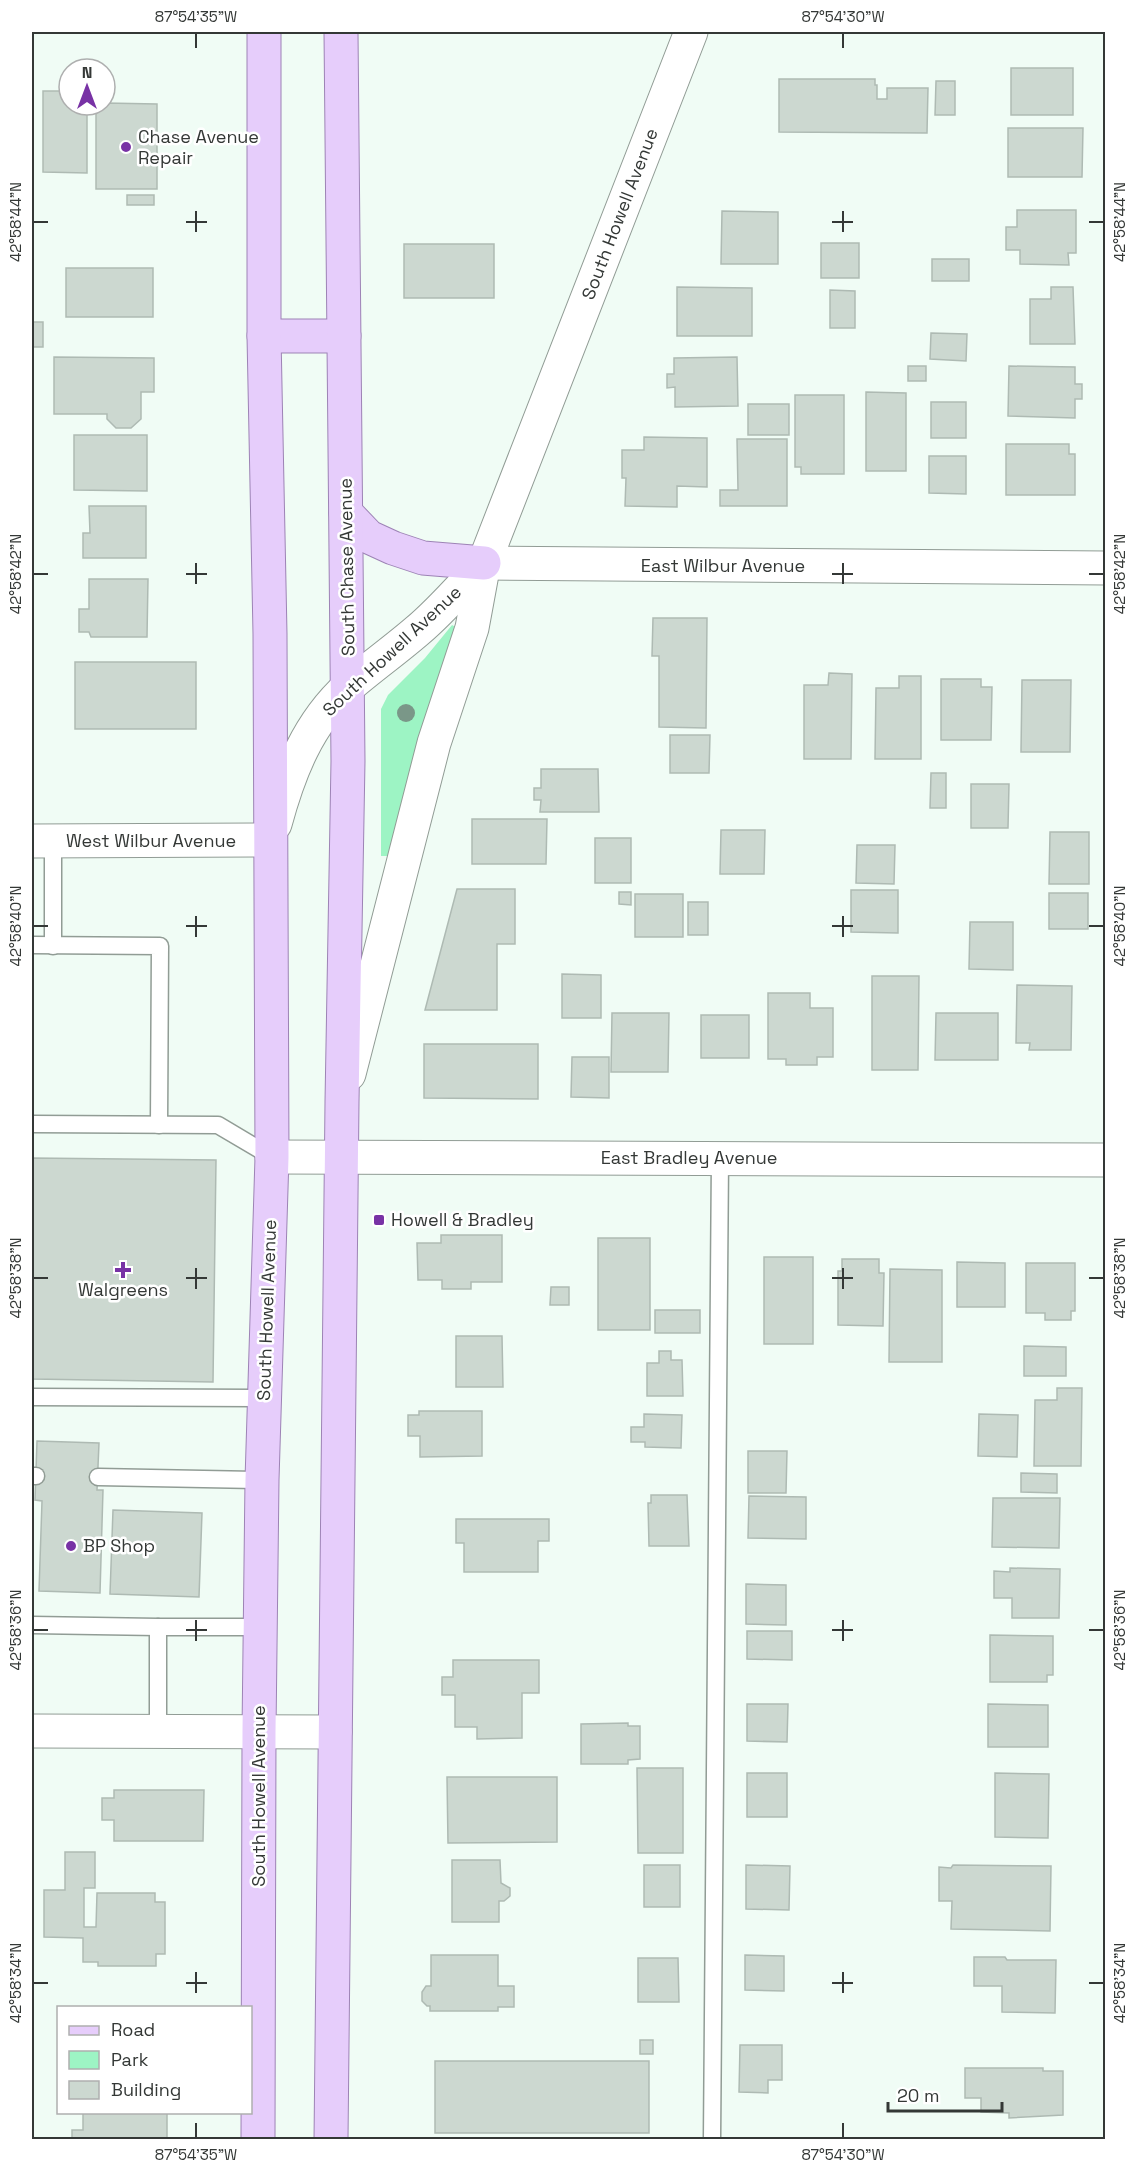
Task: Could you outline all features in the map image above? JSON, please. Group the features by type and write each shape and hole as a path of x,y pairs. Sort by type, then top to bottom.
{"main road":[{"path":"264,32 264,336 270,634 270,840"},
{"name":"South Chase Avenue","path":"340,32 348,687 342,1102"},
{"path":"264,336 344,336"},
{"path":"346,513 369,537 393,548 423,558 484,563"},
{"name":"South Howell Avenue","path":"258,2139 262,1480 272,1157 270,840"},
{"name":"South Howell Avenue","path":"331,2139 342,1102"}],"street":[{"name":"South Howell Avenue","path":"342,1102 434,743 472,628 484,563 691,32"},
{"name":"South Howell Avenue","path":"270,840 285,785 300,750 321,717 348,687 418,631 484,563"},
{"name":"East Wilbur Avenue","path":"484,563 1106,568"},
{"name":"West Wilbur Avenue","path":"42,841 270,840"},
{"name":"East Bradley Avenue","path":"272,1157 1106,1160"},
{"path":"32,1731 334,1732"}],"lane":[{"path":"42,841 53,946"},
{"path":"32,945 160,946 159,1125"},
{"path":"32,1124 218,1125 272,1157"},
{"path":"712,2139 720,1158"},
{"path":"32,1397 265,1398"},
{"path":"104,1477 262,1480"},
{"path":"32,1625 261,1627"},
{"path":"158,1627 158,1732"}],"green space":[{"path":"452,625 459,629 390,856 381,856 381,709 388,695 425,658"}],"building":[{"path":"1011,68 1073,68 1073,115 1011,115"},
{"path":"779,79 875,79 877,99 887,99 887,88 928,88 927,133 779,132"},
{"path":"936,81 955,81 955,115 935,115"},
{"path":"43,91 57,91 57,117 87,117 87,173 43,172"},
{"name":"Chase Avenue Repair","path":"117,103 157,104 157,189 96,189 96,117 117,117"},
{"path":"1008,128 1083,128 1082,177 1008,177"},
{"path":"127,195 154,195 154,205 127,205"},
{"path":"1017,210 1076,210 1076,253 1068,253 1069,265 1020,264 1020,250 1006,250 1006,227 1017,227"},
{"path":"722,211 778,212 778,264 721,264"},
{"path":"821,243 859,243 859,278 821,278"},
{"path":"404,244 494,244 494,298 404,298"},
{"path":"932,259 969,259 969,281 932,281"},
{"path":"66,268 153,268 153,317 66,317"},
{"path":"677,287 752,288 752,336 677,336"},
{"path":"1051,287 1073,287 1075,344 1030,344 1030,299 1051,299"},
{"path":"830,290 855,291 855,328 830,328"},
{"path":"32,322 43,322 43,347 32,347"},
{"path":"931,333 967,334 966,361 930,359"},
{"path":"54,357 154,358 154,392 141,392 141,419 131,428 116,428 107,419 107,414 54,414"},
{"path":"737,357 738,406 675,407 675,387 667,388 667,374 674,374 674,358"},
{"path":"908,366 926,366 926,381 908,381"},
{"path":"1009,366 1075,367 1075,384 1082,384 1082,399 1075,399 1075,418 1008,416"},
{"path":"866,392 906,393 906,471 866,471"},
{"path":"795,395 844,395 844,474 801,474 801,467 795,467"},
{"path":"931,402 966,402 966,438 931,438"},
{"path":"748,404 789,404 789,435 748,435"},
{"path":"74,435 147,435 147,491 74,490"},
{"path":"644,437 707,438 707,487 677,486 677,507 625,506 626,478 622,478 622,450 644,450"},
{"path":"737,439 787,439 787,506 720,506 720,490 738,490"},
{"path":"1006,444 1069,444 1069,454 1075,454 1075,495 1006,495"},
{"path":"929,456 966,456 966,494 929,493"},
{"path":"89,506 146,506 146,558 83,558 83,533 90,533"},
{"path":"89,579 148,579 147,637 91,637 89,632 79,632 79,609 89,609"},
{"path":"653,618 707,618 706,728 659,727 659,656 652,656"},
{"path":"75,662 196,662 196,729 75,729"},
{"path":"829,673 852,674 851,759 804,759 804,685 828,685"},
{"path":"899,676 921,676 921,759 875,759 876,688 899,688"},
{"path":"941,679 981,679 981,687 992,687 991,740 941,740"},
{"path":"1022,680 1071,680 1070,752 1021,752"},
{"path":"670,735 710,735 709,773 670,773"},
{"path":"541,769 598,769 599,812 540,812 541,800 534,800 534,788 541,788"},
{"path":"931,773 946,773 946,808 930,808"},
{"path":"971,784 1009,784 1008,828 971,828"},
{"path":"472,819 547,819 546,864 472,864"},
{"path":"721,830 765,830 764,874 720,874"},
{"path":"1050,832 1089,832 1089,884 1049,884"},
{"path":"595,838 631,838 631,883 595,883"},
{"path":"857,845 895,845 894,884 856,883"},
{"path":"457,889 515,889 515,944 497,944 497,1010 425,1010"},
{"path":"851,890 898,890 898,933 851,932"},
{"path":"619,892 631,892 631,905 619,904"},
{"path":"1049,893 1088,893 1088,929 1049,929"},
{"path":"635,894 683,894 683,937 635,937"},
{"path":"688,902 708,902 708,935 688,935"},
{"path":"970,922 1013,922 1013,970 969,969"},
{"path":"562,974 601,975 601,1018 562,1018"},
{"path":"872,976 919,976 918,1070 872,1070"},
{"path":"1017,985 1072,986 1071,1050 1029,1050 1030,1043 1016,1043"},
{"path":"768,993 810,993 810,1008 833,1008 833,1057 817,1057 817,1065 786,1065 786,1059 768,1059"},
{"path":"612,1013 669,1013 668,1072 611,1072"},
{"path":"936,1013 998,1013 998,1060 935,1060"},
{"path":"701,1015 749,1015 749,1058 701,1058"},
{"path":"424,1044 538,1044 538,1099 424,1098"},
{"path":"572,1057 609,1057 609,1098 571,1097"},
{"name":"Walgreens","path":"32,1158 216,1160 213,1382 32,1379"},
{"path":"441,1235 502,1235 502,1282 471,1282 471,1289 442,1289 442,1280 418,1280 417,1243 441,1243"},
{"path":"598,1238 650,1238 650,1330 598,1330"},
{"path":"764,1257 813,1257 813,1344 764,1344"},
{"path":"842,1259 879,1259 879,1273 884,1273 883,1326 838,1325 838,1271 842,1271"},
{"path":"957,1262 1005,1263 1005,1307 957,1307"},
{"path":"1026,1263 1075,1263 1075,1311 1071,1311 1071,1320 1045,1320 1045,1313 1026,1313"},
{"path":"890,1269 942,1270 942,1362 889,1362"},
{"path":"551,1287 569,1287 569,1305 550,1305"},
{"path":"655,1310 700,1310 700,1333 655,1333"},
{"path":"456,1336 502,1336 503,1387 456,1387"},
{"path":"1024,1346 1066,1347 1066,1376 1024,1376"},
{"path":"659,1351 671,1351 671,1360 682,1360 683,1396 647,1396 647,1363 659,1363"},
{"path":"1057,1388 1082,1388 1081,1466 1034,1466 1035,1400 1057,1400"},
{"path":"419,1411 482,1411 482,1456 420,1457 420,1436 408,1436 408,1415 419,1415"},
{"path":"644,1414 682,1415 681,1448 645,1447 645,1442 631,1442 631,1427 644,1427"},
{"path":"979,1414 1018,1415 1017,1457 978,1456"},
{"name":"BP Shop","path":"37,1441 99,1443 97,1490 103,1490 100,1593 39,1591 42,1501 35,1500"},
{"path":"748,1451 787,1451 786,1493 748,1493"},
{"path":"1021,1473 1057,1474 1057,1493 1021,1492"},
{"path":"651,1495 687,1495 689,1546 649,1546 648,1503 651,1503"},
{"path":"749,1496 806,1497 806,1539 748,1538"},
{"path":"993,1498 1060,1498 1059,1548 992,1547"},
{"path":"113,1510 202,1513 199,1597 110,1594"},
{"path":"456,1519 549,1519 549,1541 538,1541 538,1572 464,1572 464,1543 456,1543"},
{"path":"1010,1568 1060,1569 1059,1618 1012,1618 1012,1598 994,1598 994,1571 1010,1572"},
{"path":"746,1584 786,1585 786,1625 746,1624"},
{"path":"747,1631 792,1631 792,1660 747,1659"},
{"path":"990,1635 1053,1636 1053,1675 1047,1675 1047,1682 990,1682"},
{"path":"453,1660 539,1660 539,1693 522,1693 522,1738 477,1739 477,1727 455,1727 455,1695 442,1695 442,1677 453,1677"},
{"path":"747,1704 788,1704 787,1742 747,1741"},
{"path":"988,1704 1048,1705 1048,1747 988,1747"},
{"path":"628,1723 628,1726 640,1726 640,1759 628,1760 628,1764 581,1764 581,1724"},
{"path":"637,1768 683,1768 683,1853 638,1853"},
{"path":"747,1773 787,1773 787,1817 747,1817"},
{"path":"995,1773 1049,1774 1048,1838 995,1837"},
{"path":"447,1777 557,1777 557,1842 448,1843"},
{"path":"114,1790 204,1790 203,1841 114,1841 114,1820 102,1820 102,1798 114,1798"},
{"path":"65,1852 95,1852 95,1888 84,1888 84,1927 96,1927 97,1893 155,1893 155,1902 165,1902 165,1954 156,1954 156,1966 98,1966 98,1962 83,1962 83,1938 44,1937 44,1890 65,1890"},
{"path":"452,1860 500,1860 501,1883 510,1888 510,1896 504,1901 499,1901 499,1922 452,1922"},
{"path":"644,1865 680,1865 680,1907 644,1907"},
{"path":"746,1865 790,1866 789,1910 746,1909"},
{"path":"953,1865 1051,1866 1050,1931 951,1929 952,1901 939,1901 939,1867 951,1868"},
{"path":"431,1955 498,1955 498,1986 514,1986 514,2007 498,2007 498,2011 430,2011 430,2006 422,2001 422,1992 426,1986 431,1986"},
{"path":"745,1955 784,1956 784,1991 745,1990"},
{"path":"974,1957 1056,1960 1055,2013 1002,2012 1002,1986 974,1986"},
{"path":"638,1958 678,1958 679,2002 638,2002"},
{"path":"640,2040 653,2040 653,2054 640,2054"},
{"path":"740,2045 782,2045 782,2080 768,2080 768,2093 739,2092"},
{"path":"435,2061 649,2061 649,2133 435,2133"},
{"path":"965,2068 1043,2068 1043,2071 1063,2071 1063,2115 1009,2118 1009,2113 981,2112 981,2098 965,2098"},
{"path":"83,2114 167,2114 167,2140 72,2140 72,2130 83,2130"}],"place":[{"name":"Chase Avenue Repair","path":"126,147"},
{"name":"Howell & Bradley","path":"379,1220"},
{"name":"Walgreens","path":"123,1270"},
{"name":"BP Shop","path":"71,1546"}]}
